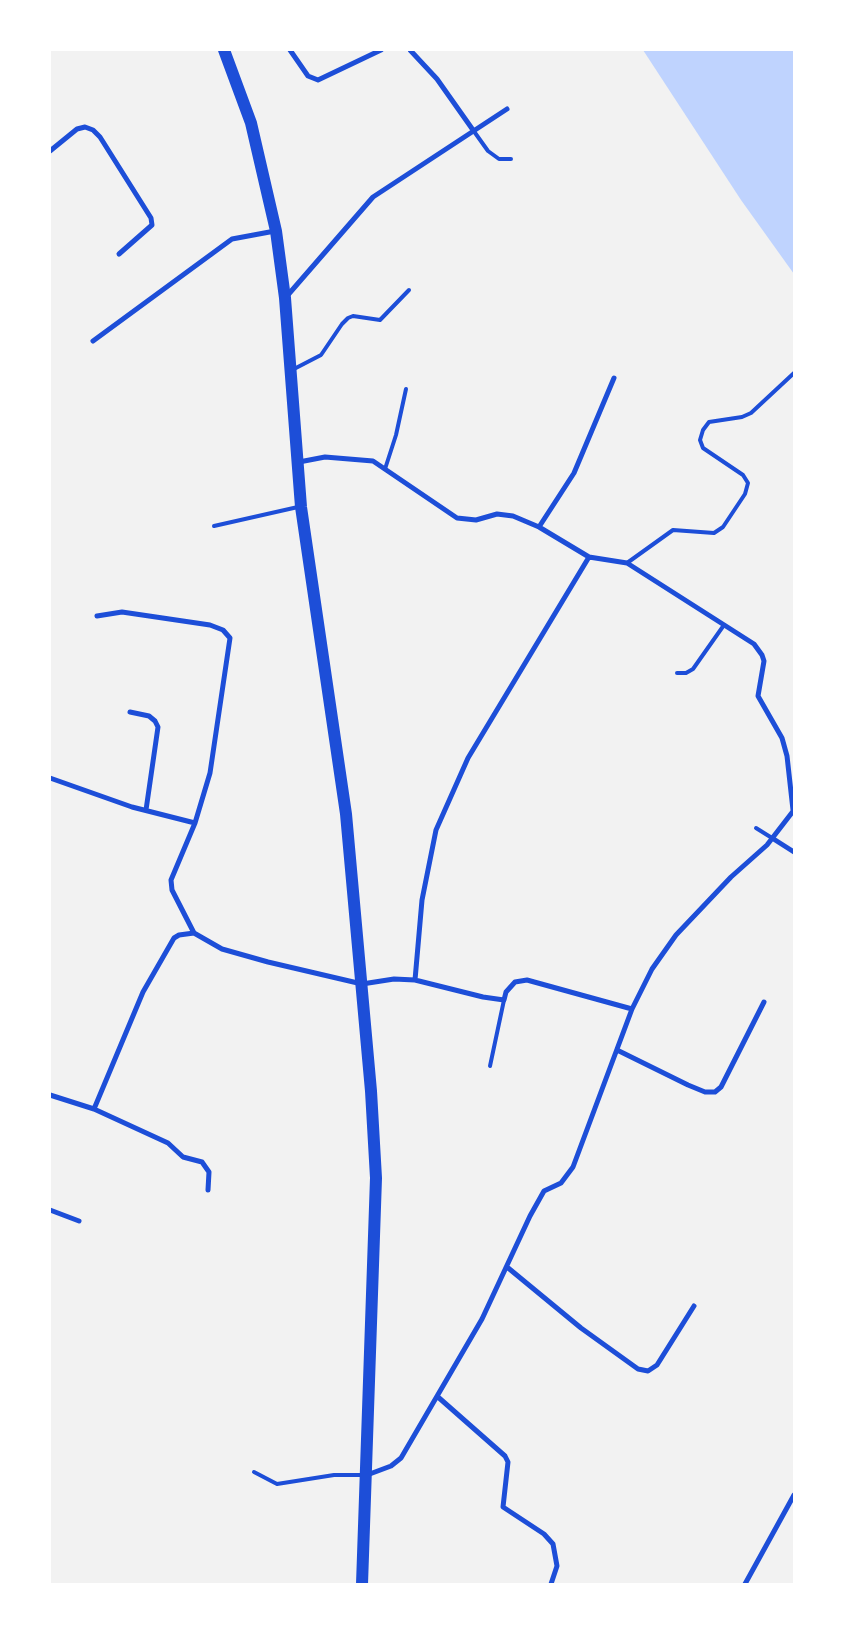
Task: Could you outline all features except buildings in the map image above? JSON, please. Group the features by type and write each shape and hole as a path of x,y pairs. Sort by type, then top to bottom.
{"main road":[{"path":"224,50 251,123 276,231 285,298 301,507 346,814 371,1091 376,1178 362,1584"}],"street":[{"path":"290,50 308,76 318,80 381,50"},
{"path":"410,50 437,79 473,130"},
{"path":"285,298 373,198 480,125 507,109"},
{"path":"50,150 78,129 85,127 93,130 100,137 151,218 152,225 119,254"},
{"path":"94,341 232,240 276,231"},
{"path":"539,527 574,473 614,378"},
{"path":"297,463 324,457 373,460 457,518 476,520 504,513 539,527 589,556 626,563 754,644 762,655 764,668 758,696 782,738 787,756 793,810 772,838 676,935 652,969 632,1009 573,1167 561,1182 544,1191 530,1216 482,1319 401,1458 391,1466 367,1475"},
{"path":"415,980 422,900 436,830 468,758 589,556"},
{"path":"96,616 122,612 210,625 223,630 230,638 210,773 195,823 171,880 172,890 194,933 222,949 268,962 360,983 394,979 415,980 504,1000 506,992 515,982 527,980 632,1009"},
{"path":"130,712 149,716 158,727 146,810"},
{"path":"50,778 96,796 195,823"},
{"path":"772,838 794,852"},
{"path":"94,1109 143,992 174,938 179,935 194,933"},
{"path":"618,1050 688,1085 705,1092 715,1092 721,1087 764,1002"},
{"path":"50,1095 94,1109 168,1143 183,1156 202,1162 209,1172 208,1190"},
{"path":"50,1210 79,1221"},
{"path":"507,1267 581,1328 638,1369 648,1371 657,1365 694,1306"},
{"path":"438,1397 505,1456 508,1462 503,1507 544,1534 553,1544 557,1566 551,1584"},
{"path":"745,1584 794,1495"}],"lane":[{"path":"473,130 488,152 499,159 511,159"},
{"path":"290,371 321,355 348,318 353,316 380,320 410,290"},
{"path":"626,563 672,530 714,533 723,527 745,494 748,483 743,475 703,448 700,440 702,430 709,422 742,417 751,413 794,373"},
{"path":"385,468 396,435 406,389"},
{"path":"214,526 301,507"},
{"path":"677,673 686,673 693,669 724,625"},
{"path":"756,828 772,838"},
{"path":"490,1066 504,1000"},
{"path":"254,1472 277,1484 334,1475 367,1475"}],"water":[{"path":"643,50 794,50 794,274 741,200"}]}
